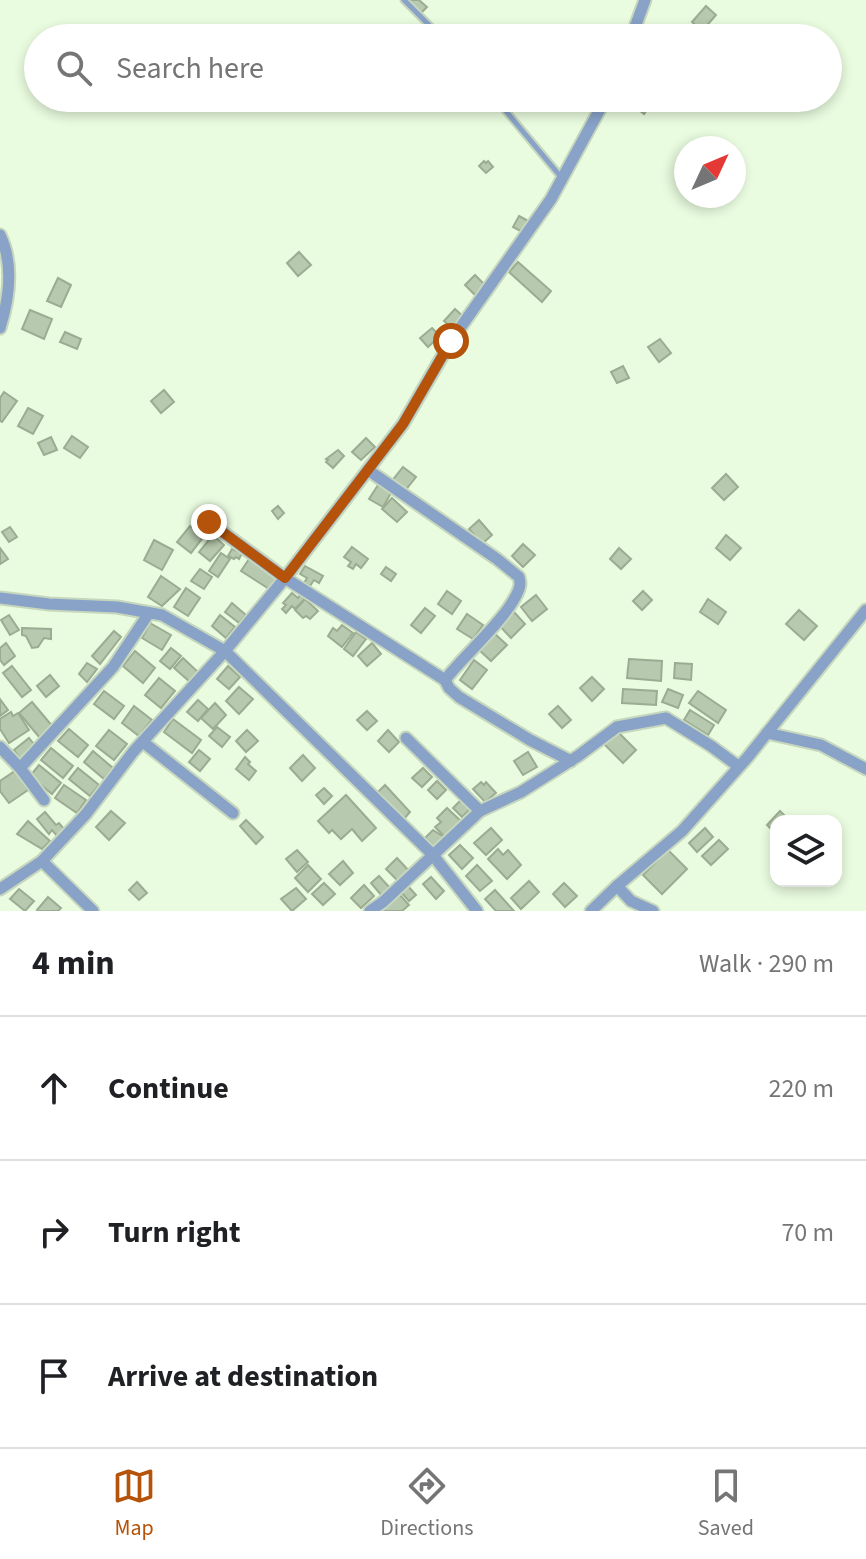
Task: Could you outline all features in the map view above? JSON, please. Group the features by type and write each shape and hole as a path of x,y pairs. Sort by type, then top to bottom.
{"street":[{"path":"636,24 645,0"},
{"path":"0,889 42,861 86,814 143,742 225,651 285,578 403,424 451,341 551,199 598,112"},
{"path":"0,235 7,251 9,283 0,328"},
{"path":"368,470 497,559 521,581 508,609 445,680"},
{"path":"209,522 285,578 445,680 459,697 571,761"},
{"path":"0,598 117,607 162,615 225,651 432,854 477,911"},
{"path":"591,911 682,831 747,758 866,610"},
{"path":"20,768 113,667 149,613"},
{"path":"370,911 480,811 521,792 617,727 666,718 738,766"},
{"path":"767,733 821,745 866,769"},
{"path":"406,738 480,811"},
{"path":"143,742 233,813"},
{"path":"0,747 44,800"},
{"path":"42,861 93,911"},
{"path":"617,886 631,901 653,911"}],"lane":[{"path":"404,0 428,24"},
{"path":"507,112 562,179"}],"building":[{"path":"419,0 427,7 421,13 409,2"},
{"path":"706,6 716,15 708,24 692,22"},
{"path":"484,161 493,167 486,173 479,166"},
{"path":"519,216 530,222 524,233 513,227"},
{"path":"299,252 311,265 298,276 287,263"},
{"path":"518,262 551,291 542,302 509,272"},
{"path":"475,275 485,285 475,295 465,285"},
{"path":"58,278 71,285 61,307 47,301"},
{"path":"455,309 465,318 454,330 444,321"},
{"path":"30,310 52,319 44,339 22,329"},
{"path":"432,328 440,336 428,347 420,338"},
{"path":"65,332 81,339 77,349 60,342"},
{"path":"660,339 671,353 659,362 648,347"},
{"path":"623,366 629,378 617,383 611,372"},
{"path":"164,390 174,402 161,413 151,401"},
{"path":"4,392 17,401 2,422 0,398"},
{"path":"28,408 43,416 33,434 18,426"},
{"path":"72,436 88,447 80,458 64,448"},
{"path":"51,437 57,450 44,455 38,443"},
{"path":"366,438 375,447 361,460 352,452"},
{"path":"338,450 344,456 333,468 326,459"},
{"path":"403,467 416,477 404,492 391,482"},
{"path":"726,474 738,487 724,500 712,488"},
{"path":"378,485 391,493 383,507 369,499"},
{"path":"392,498 407,512 397,522 382,509"},
{"path":"278,506 284,513 278,519 272,511"},
{"path":"479,520 492,535 482,544 469,529"},
{"path":"190,526 204,536 191,553 177,542"},
{"path":"10,527 17,537 9,542 2,532"},
{"path":"213,535 224,545 210,561 199,552"},
{"path":"726,535 741,548 730,560 716,548"},
{"path":"154,540 173,550 162,570 144,560"},
{"path":"523,544 535,555 523,567 512,556"},
{"path":"352,547 368,559 361,568 356,564 353,569 348,566 351,562 344,557"},
{"path":"0,548 8,559 0,564"},
{"path":"619,548 631,559 621,569 610,559"},
{"path":"232,549 242,553 239,559 228,556"},
{"path":"221,553 230,559 218,577 209,571"},
{"path":"249,559 277,577 269,589 241,571"},
{"path":"305,566 323,576 319,583 314,580 310,586 304,583 307,578 300,574"},
{"path":"386,567 396,574 391,581 381,574"},
{"path":"200,569 212,577 204,589 191,581"},
{"path":"161,576 180,589 162,606 148,597"},
{"path":"186,588 200,598 188,616 174,607"},
{"path":"447,591 461,601 452,614 438,604"},
{"path":"643,591 652,600 642,610 633,601"},
{"path":"292,593 305,599 286,613 282,609 286,605 283,603"},
{"path":"536,595 547,609 532,621 521,607"},
{"path":"305,599 318,611 310,619 306,616 303,618 295,610"},
{"path":"708,599 726,612 718,624 700,612"},
{"path":"232,603 246,615 239,623 225,612"},
{"path":"425,608 435,616 421,633 411,625"},
{"path":"799,610 817,626 804,640 786,624"},
{"path":"513,611 525,624 511,638 498,624"},
{"path":"467,614 483,625 473,639 457,629"},
{"path":"9,615 19,630 10,635 1,620"},
{"path":"220,615 235,627 226,638 212,626"},
{"path":"150,623 171,635 162,650 142,638"},
{"path":"342,625 353,633 342,647 328,636 333,628 337,631"},
{"path":"22,628 51,629 51,639 44,638 38,647 32,648 26,636 22,635"},
{"path":"114,631 121,637 100,664 92,656"},
{"path":"356,632 366,639 353,656 344,649"},
{"path":"494,633 507,645 491,661 478,649"},
{"path":"6,643 15,656 4,665 0,660 0,648"},
{"path":"372,643 381,654 367,666 358,656"},
{"path":"171,648 181,656 170,669 160,661"},
{"path":"135,651 155,668 143,683 123,666"},
{"path":"183,658 198,672 190,682 174,668"},
{"path":"629,659 662,661 661,681 627,678"},
{"path":"474,660 487,670 472,689 460,680"},
{"path":"87,663 97,669 87,682 79,674"},
{"path":"675,663 692,664 691,680 674,678"},
{"path":"12,666 31,690 22,697 3,673"},
{"path":"228,666 240,677 229,689 217,679"},
{"path":"50,675 59,686 46,697 37,686"},
{"path":"592,677 604,689 592,701 580,688"},
{"path":"159,678 175,691 161,708 145,695"},
{"path":"239,687 253,699 239,714 226,701"},
{"path":"623,689 657,691 656,705 622,703"},
{"path":"668,689 683,695 678,708 662,702"},
{"path":"104,691 124,706 114,719 94,704"},
{"path":"698,691 726,710 718,723 689,703"},
{"path":"0,699 8,710 0,716"},
{"path":"198,700 208,709 198,721 187,712"},
{"path":"32,702 53,727 40,738 19,713"},
{"path":"215,703 226,715 213,729 201,718"},
{"path":"134,706 152,720 139,736 122,723"},
{"path":"558,706 571,720 562,728 549,714"},
{"path":"690,710 714,725 708,735 684,720"},
{"path":"367,711 377,721 367,730 357,720"},
{"path":"11,712 13,716 18,713 29,730 9,743 0,729 0,719"},
{"path":"173,719 201,740 192,753 164,732"},
{"path":"217,727 230,737 222,747 209,736"},
{"path":"69,729 88,745 78,757 58,741"},
{"path":"109,730 127,744 114,760 96,746"},
{"path":"247,730 258,741 246,752 236,741"},
{"path":"388,730 399,742 389,752 378,741"},
{"path":"617,731 636,750 623,763 604,744"},
{"path":"29,738 37,748 21,760 14,750"},
{"path":"51,748 73,766 63,778 41,760"},
{"path":"199,750 210,759 200,771 189,762"},
{"path":"93,751 113,768 104,779 84,762"},
{"path":"528,752 537,767 523,775 514,761"},
{"path":"303,755 315,768 302,781 290,768"},
{"path":"245,757 256,771 249,780 236,769"},
{"path":"39,765 61,783 52,794 30,776"},
{"path":"78,768 99,785 90,796 69,779"},
{"path":"423,768 432,777 422,787 412,778"},
{"path":"15,771 28,790 9,803 0,791 0,781"},
{"path":"437,781 446,790 437,799 428,790"},
{"path":"481,782 484,785 486,782 496,793 485,802 473,789"},
{"path":"64,785 86,800 77,813 55,798"},
{"path":"385,785 410,812 404,819 378,792"},
{"path":"324,788 332,796 324,804 316,795"},
{"path":"346,795 376,828 362,841 352,829 341,839 332,830 329,833 318,821"},
{"path":"461,800 470,809 462,817 453,808"},
{"path":"447,808 462,822 446,838 435,827 441,822 437,818"},
{"path":"111,811 125,823 109,840 96,827"},
{"path":"45,812 65,830 57,836 52,830 49,834 37,819"},
{"path":"246,820 263,837 256,844 240,826"},
{"path":"28,821 50,841 42,849 17,834"},
{"path":"491,828 502,840 486,855 474,843"},
{"path":"705,828 713,837 697,852 689,843"},
{"path":"433,830 444,837 434,847 425,838"},
{"path":"719,840 728,849 711,865 702,856"},
{"path":"460,845 473,858 462,869 449,855"},
{"path":"498,849 503,855 508,850 521,865 507,879 488,859"},
{"path":"297,850 308,862 297,872 286,859"},
{"path":"668,850 687,869 662,894 643,875"},
{"path":"397,858 409,871 398,881 386,869"},
{"path":"343,861 353,873 340,885 329,874"},
{"path":"308,865 321,879 308,892 295,878"},
{"path":"477,865 492,881 480,891 466,876"},
{"path":"379,876 390,888 382,896 371,883"},
{"path":"431,877 444,891 436,899 423,884"},
{"path":"529,881 539,892 521,909 511,898"},
{"path":"137,882 147,893 139,900 129,890"},
{"path":"324,883 335,894 323,905 312,894"},
{"path":"564,883 577,896 565,907 553,894"},
{"path":"364,885 374,896 361,908 351,898"},
{"path":"407,885 416,895 409,901 400,891"},
{"path":"296,888 306,899 292,911 281,899"},
{"path":"19,889 34,901 25,911 10,899"},
{"path":"495,890 514,911 496,911 485,899"},
{"path":"398,893 409,905 402,911 378,909"},
{"path":"48,897 61,908 58,911 38,911 37,910"}],"route":[{"path":"209,522 285,578 403,424 451,341"}]}
